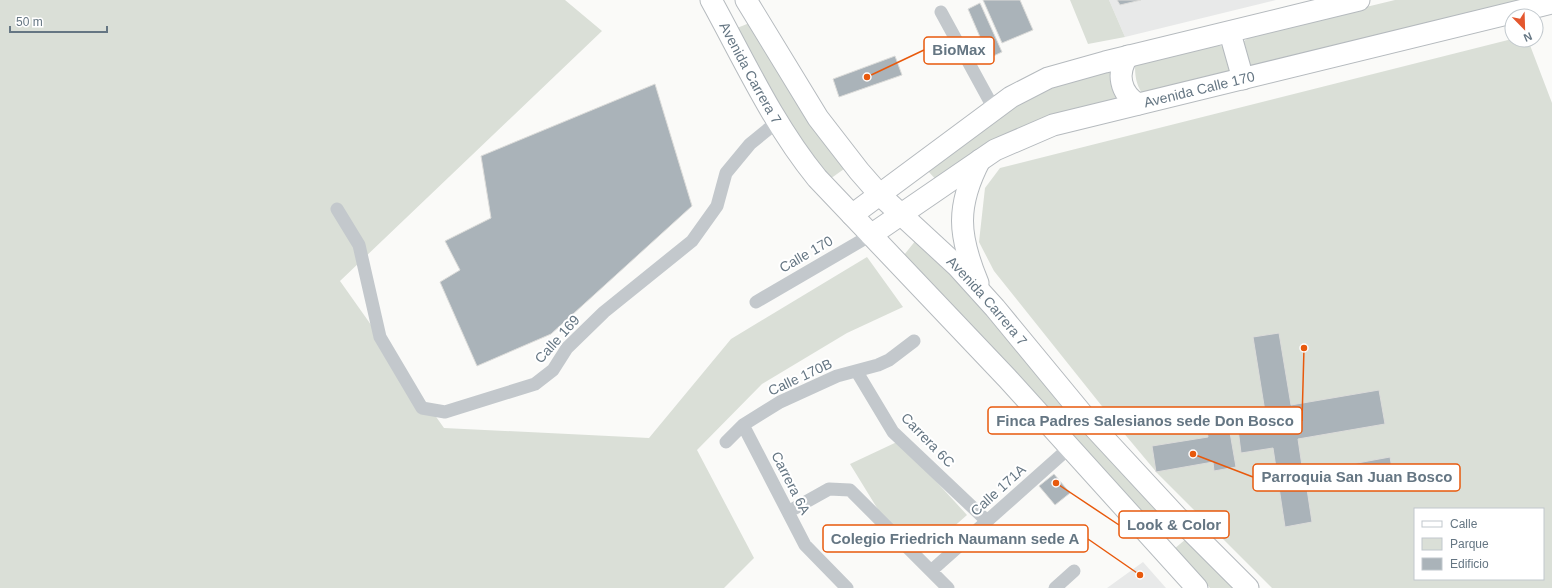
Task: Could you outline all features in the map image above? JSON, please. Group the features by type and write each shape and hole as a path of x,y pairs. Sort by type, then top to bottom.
{"main road":[{"path":"852,215 994,109 1011,97 1043,80 1128,56 1359,0"},
{"path":"715,8 730,21 742,19 748,3"},
{"name":"Avenida Carrera 7","path":"748,3 796,84 828,133 880,195 929,239 982,294 1089,422 1178,518 1248,588"},
{"name":"Avenida Calle 170","path":"871,235 981,158 1013,140 1053,125 1552,3"},
{"name":"Avenida Carrera 7","path":"715,8 777,122 807,166 831,194 1007,378 1197,588"},
{"path":"1230,32 1243,79"},
{"path":"1128,56 1122,68 1121,83 1127,95 1138,104"},
{"path":"981,158 966,191 962,217 962,234 965,250 982,294"},
{"path":"1155,542 1178,518"}],"street":[{"path":"941,12 994,109"},
{"name":"Calle 169","path":"337,209 359,245 380,337 422,408 445,412 535,384 553,370 567,348 604,312 692,241 717,206 726,173 750,144 777,122"},
{"name":"Calle 170","path":"756,302 871,235"},
{"name":"Calle 170B","path":"726,442 743,425 780,402 837,376 857,372 889,360 914,341"},
{"name":"Carrera 6C","path":"857,372 893,432 987,521"},
{"name":"Carrera 6A","path":"743,425 805,545 847,588"},
{"name":"Calle 171A","path":"931,571 1069,448"},
{"path":"788,512 829,489 850,490 948,588"},
{"path":"1055,588 1074,571"}],"shaded area":[{"path":"1109,0 1276,0 1125,37"},
{"path":"1143,562 1166,588 1107,588"}],"green space":[{"path":"0,0 565,0 602,31 340,281 444,428 649,438 731,339 867,257 903,307 847,333 762,384 697,450 754,558 724,588 0,588"},
{"path":"1070,0 1109,0 1125,37 1088,44"},
{"path":"1395,0 1531,0 1247,67 1242,49 1244,41 1254,34"},
{"path":"752,22 807,115 844,169 830,179 787,121 737,28"},
{"path":"1504,41 1504,48 1531,48 1552,103 1552,588 1272,588 1158,474 994,271 979,242 985,188 1000,168"},
{"path":"1215,44 1226,48 1233,71 1142,93 1136,80 1135,65"},
{"path":"1113,69 1122,101 939,183 927,170 981,133 1006,111 1035,92"},
{"path":"916,240 954,278 1010,341 1058,402 1160,514 1150,523 1033,391 904,255"},
{"path":"899,441 967,515 925,552 882,516 850,464"},
{"path":"1186,539 1235,588 1210,588 1174,549"}],"building":[{"path":"983,0 1020,0 1033,30 1002,43"},
{"path":"1117,0 1141,0 1120,5"},
{"path":"980,3 1002,52 989,58 968,9"},
{"path":"895,56 902,75 839,97 833,79"},
{"path":"655,84 692,206 551,334 477,366 440,282 460,270 445,241 491,218 481,156"},
{"path":"1279,333 1291,405 1379,390 1385,424 1298,439 1303,473 1390,457 1393,474 1307,489 1312,522 1285,527 1273,448 1241,453 1238,429 1267,424 1253,337"},
{"path":"1228,421 1236,467 1214,471 1213,462 1156,472 1152,446 1208,437 1206,425"},
{"path":"1054,474 1070,493 1055,505 1039,486"}],"place":[{"name":"BioMax","path":"867,77"},
{"name":"Finca Padres Salesianos sede Don Bosco","path":"1304,348"},
{"name":"Parroquia San Juan Bosco","path":"1193,454"},
{"name":"Look & Color","path":"1056,483"},
{"name":"Colegio Friedrich Naumann sede A","path":"1140,575"}]}
